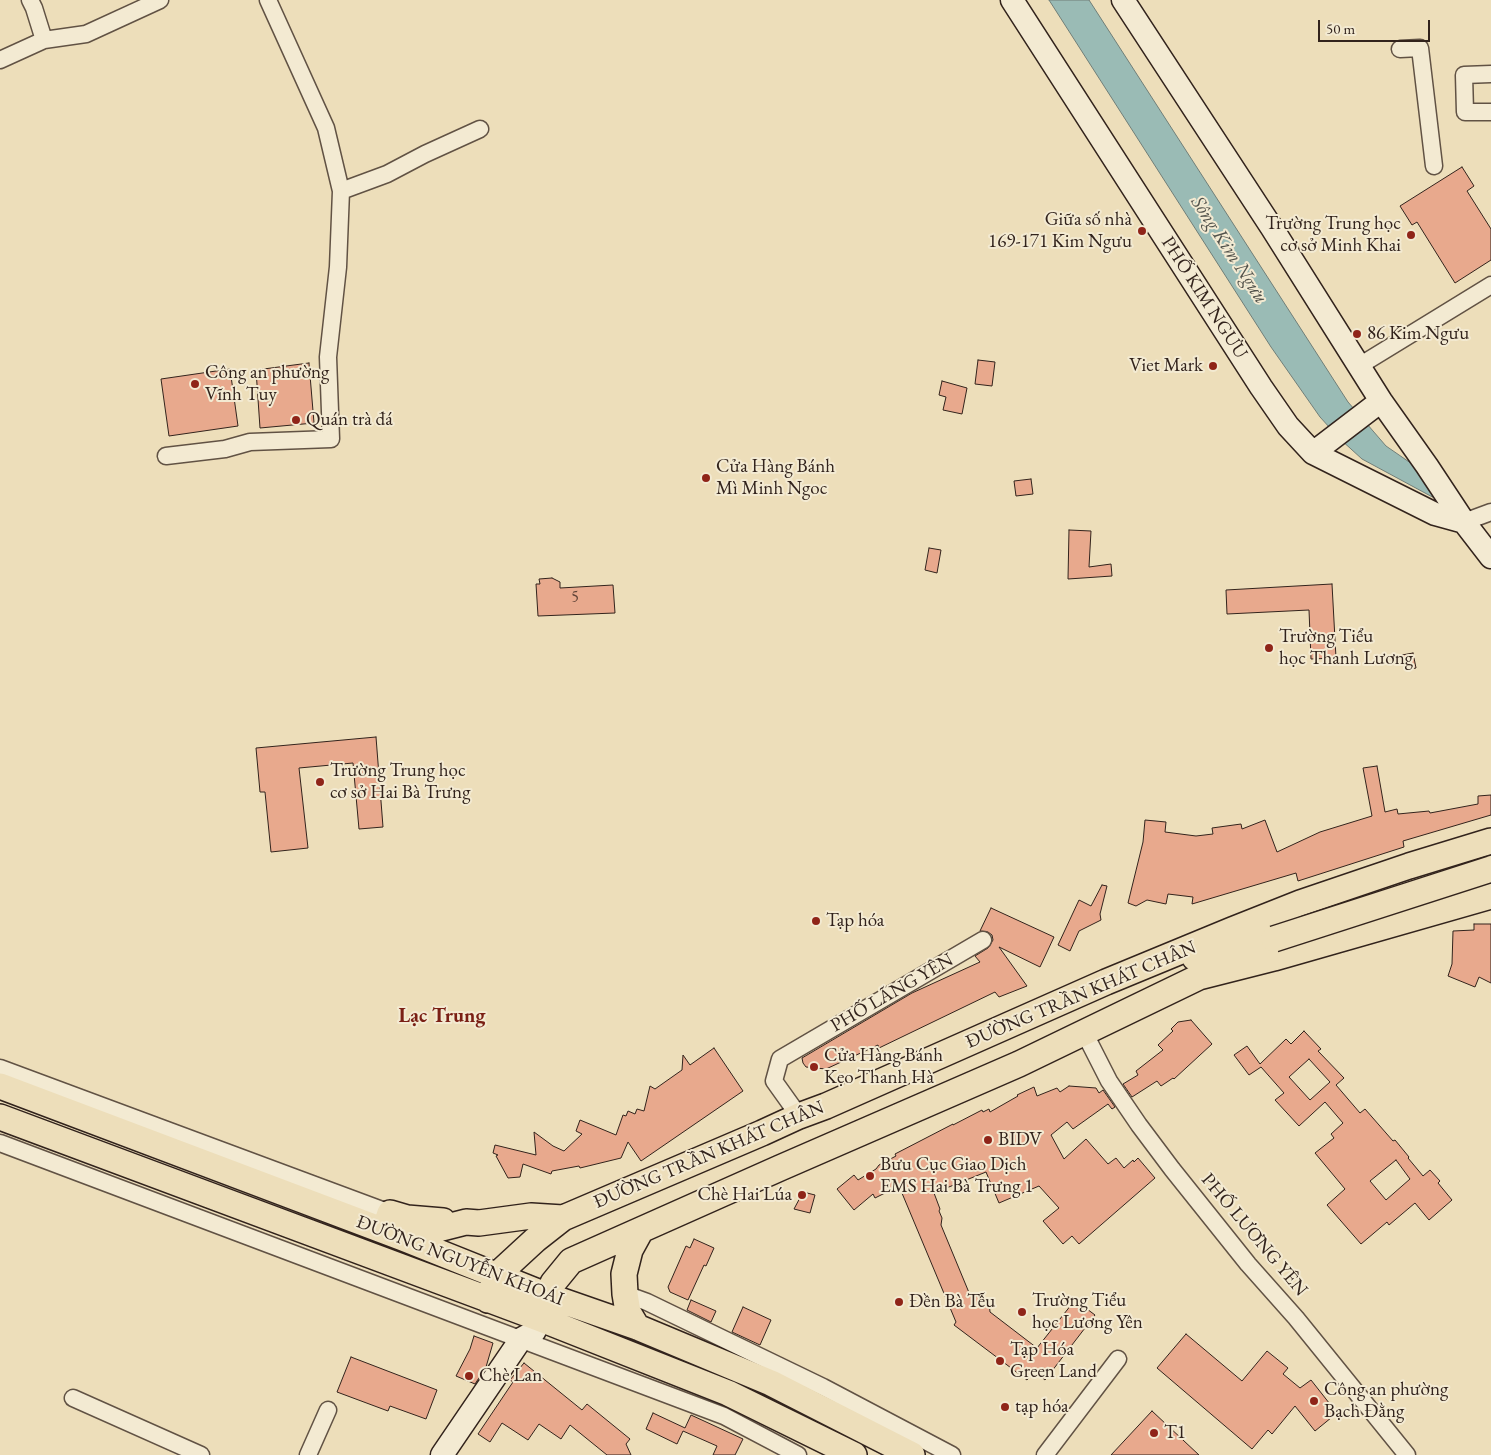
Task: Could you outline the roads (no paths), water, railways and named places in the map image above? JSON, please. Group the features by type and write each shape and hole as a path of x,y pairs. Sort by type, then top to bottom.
{"main road":[{"name":"PHỐ KIM NGƯU","path":"1012,0 1288,426 1320,447 1435,514 1464,522"},
{"path":"1124,0 1360,366 1375,406 1427,466 1464,522 1491,557"},
{"path":"1320,447 1375,406"},
{"name":"ĐƯỜNG TRẦN KHÁT CHÂN","path":"488,1300 497,1275 535,1240 563,1218 762,1134 798,1116 826,1106 1106,982 1232,930 1300,903 1460,850 1491,842"},
{"path":"1460,850 1482,862 1490,889"},
{"path":"1155,963 1209,957 1274,939 1491,870"},
{"name":"ĐƯỜNG TRẦN KHÁT CHÂN","path":"538,1309 553,1283 571,1261 1019,1064 1199,977 1274,958 1490,889"},
{"path":"1199,977 1274,939"},
{"name":"ĐƯỜNG NGUYỄN KHOÁI","path":"0,1086 392,1227 497,1275 538,1309 728,1394 854,1455"},
{"path":"798,1116 817,1153"},
{"name":"ĐƯỜNG NGUYỄN KHOÁI","path":"0,1117 488,1300 637,1327 771,1383 912,1455"},
{"path":"392,1227 479,1222 531,1216 563,1218"},
{"path":"637,1327 628,1312 624,1274 630,1250 640,1230"},
{"path":"442,1455 521,1339 534,1332 538,1309"}],"street":[{"path":"30,0 44,40"},
{"path":"0,60 44,40 86,34 160,0"},
{"path":"166,456 225,449 250,442 331,439 328,357 338,267 341,191 326,128 268,0"},
{"path":"1400,49 1420,48 1434,166"},
{"path":"1491,74 1464,75 1465,112 1491,112"},
{"path":"341,191 387,174 425,154 480,130"},
{"path":"1360,366 1491,285"},
{"path":"1464,522 1491,512"},
{"name":"PHỐ LÃNG YÊN","path":"798,1116 774,1081 780,1059 983,940"},
{"name":"PHỐ LƯƠNG YÊN","path":"1084,1032 1109,1081 1166,1161 1248,1264 1296,1318 1407,1455"},
{"name":"ĐƯỜNG NGUYỄN KHOÁI","path":"0,1068 392,1227"},
{"path":"0,1143 724,1416 798,1455"},
{"path":"625,1294 647,1302 823,1387 952,1455"},
{"path":"1046,1455 1118,1359"},
{"path":"73,1398 201,1455"},
{"path":"308,1455 328,1410"}],"water":[{"name":"Sông Kim Ngưu","path":"1049,0 1089,0 1348,402 1386,446 1415,466 1438,500 1362,459 1320,417 1271,347"}],"place":[{"name":"Giữa số nhà 169-171 Kim Ngưu","path":"1142,231"},
{"name":"Trường Trung học cơ sở Minh Khai","path":"1411,235"},
{"name":"86 Kim Ngưu","path":"1357,334"},
{"name":"Viet Mark","path":"1213,366"},
{"name":"Công an phường Vĩnh Tuy","path":"195,384"},
{"name":"Quán trà đá","path":"296,420"},
{"name":"Cửa Hàng Bánh Mì Minh Ngoc","path":"706,478"},
{"name":"Trường Tiểu học Thanh Lương","path":"1269,648"},
{"name":"Trường Trung học cơ sở Hai Bà Trưng","path":"320,782"},
{"name":"Tạp hóa","path":"816,921"},
{"name":"Cửa Hàng Bánh Kẹo Thanh Hà","path":"814,1067"},
{"name":"BIDV","path":"988,1140"},
{"name":"Bưu Cục Giao Dịch EMS Hai Bà Trưng 1","path":"870,1176"},
{"name":"Chè Hai Lúa","path":"802,1195"},
{"name":"Đền Bà Tễu","path":"899,1302"},
{"name":"Trường Tiểu học Lương Yên","path":"1022,1312"},
{"name":"Tạp Hóa Green Land","path":"1000,1361"},
{"name":"Chè Lan","path":"469,1376"},
{"name":"Công an phường Bạch Đằng","path":"1314,1401"},
{"name":"tạp hóa","path":"1005,1407"},
{"name":"T1","path":"1154,1433"}],"district":[{"name":"Lạc Trung","path":"442,1017"}]}
